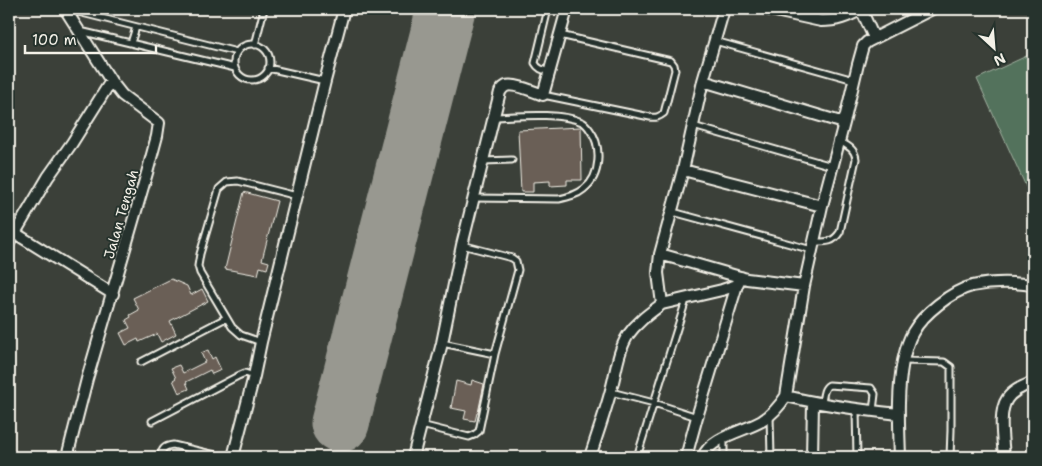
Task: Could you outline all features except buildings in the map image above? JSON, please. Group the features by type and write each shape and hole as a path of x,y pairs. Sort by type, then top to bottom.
{"street":[{"name":"Jalan Tengah","path":"65,9 111,81 128,100 159,123 147,173 87,379 67,457"},
{"path":"233,457 344,9"},
{"path":"413,457 442,343 462,245 500,92 503,87 514,86 544,95 567,9"},
{"path":"662,304 658,273 660,254 683,170 703,81 724,9"},
{"path":"766,9 821,21 839,20 862,9 874,38"},
{"path":"703,457 708,449 724,438 760,422 770,415 786,396 804,286 822,206 863,46 912,13 932,9"},
{"path":"9,243 11,231 72,143 111,81"},
{"path":"703,81 844,122"},
{"path":"683,170 822,206"},
{"path":"11,231 112,294"},
{"path":"660,254 739,281"},
{"path":"590,457 611,392 621,350 627,336 648,314 662,304 686,299 739,281 754,280 804,286"},
{"path":"686,457 739,281"},
{"path":"900,457 900,382 903,362 912,333 930,313 951,296 970,287 986,284 1016,283 1033,285"},
{"path":"1004,457 1002,413 1004,404 1014,392 1033,382"},
{"path":"786,396 856,410 899,414"},
{"path":"812,457 817,403"}],"lane":[{"path":"65,9 237,52"},
{"path":"255,45 264,9"},
{"path":"548,9 536,63 541,69 550,72"},
{"path":"131,43 136,27"},
{"path":"79,30 235,68"},
{"path":"544,95 656,118 664,113 675,70 671,61 560,34"},
{"path":"715,41 854,80"},
{"path":"249,45 260,46 269,58 266,72 260,78 252,80 240,75 235,68 234,62 237,52 242,47 249,45"},
{"path":"268,68 325,81"},
{"path":"474,198 559,199 572,196 584,189 592,180 596,171 597,144 584,122 564,117 494,117"},
{"path":"693,126 832,166"},
{"path":"672,212 814,246 833,240 840,232 856,159 856,154 851,147 839,141"},
{"path":"483,161 512,160"},
{"path":"261,342 241,335 232,327 200,273 198,266 200,254 219,189 227,182 238,181 297,196"},
{"path":"421,425 469,437 479,431 495,354 518,270 516,261 512,258 462,245"},
{"path":"637,457 686,299"},
{"path":"141,362 226,318"},
{"path":"442,343 495,354"},
{"path":"903,362 944,362 951,367 950,457"},
{"path":"152,421 238,376 245,373 254,376"},
{"path":"817,403 829,385 871,388 875,394 873,411"},
{"path":"611,392 654,403 697,418"},
{"path":"856,410 857,457"},
{"path":"770,415 771,457"},
{"path":"724,438 724,457"},
{"path":"160,457 167,445 224,457"}],"green space":[{"path":"1033,53 1033,202 977,79"}],"runway":[{"path":"340,423 446,9"}]}
